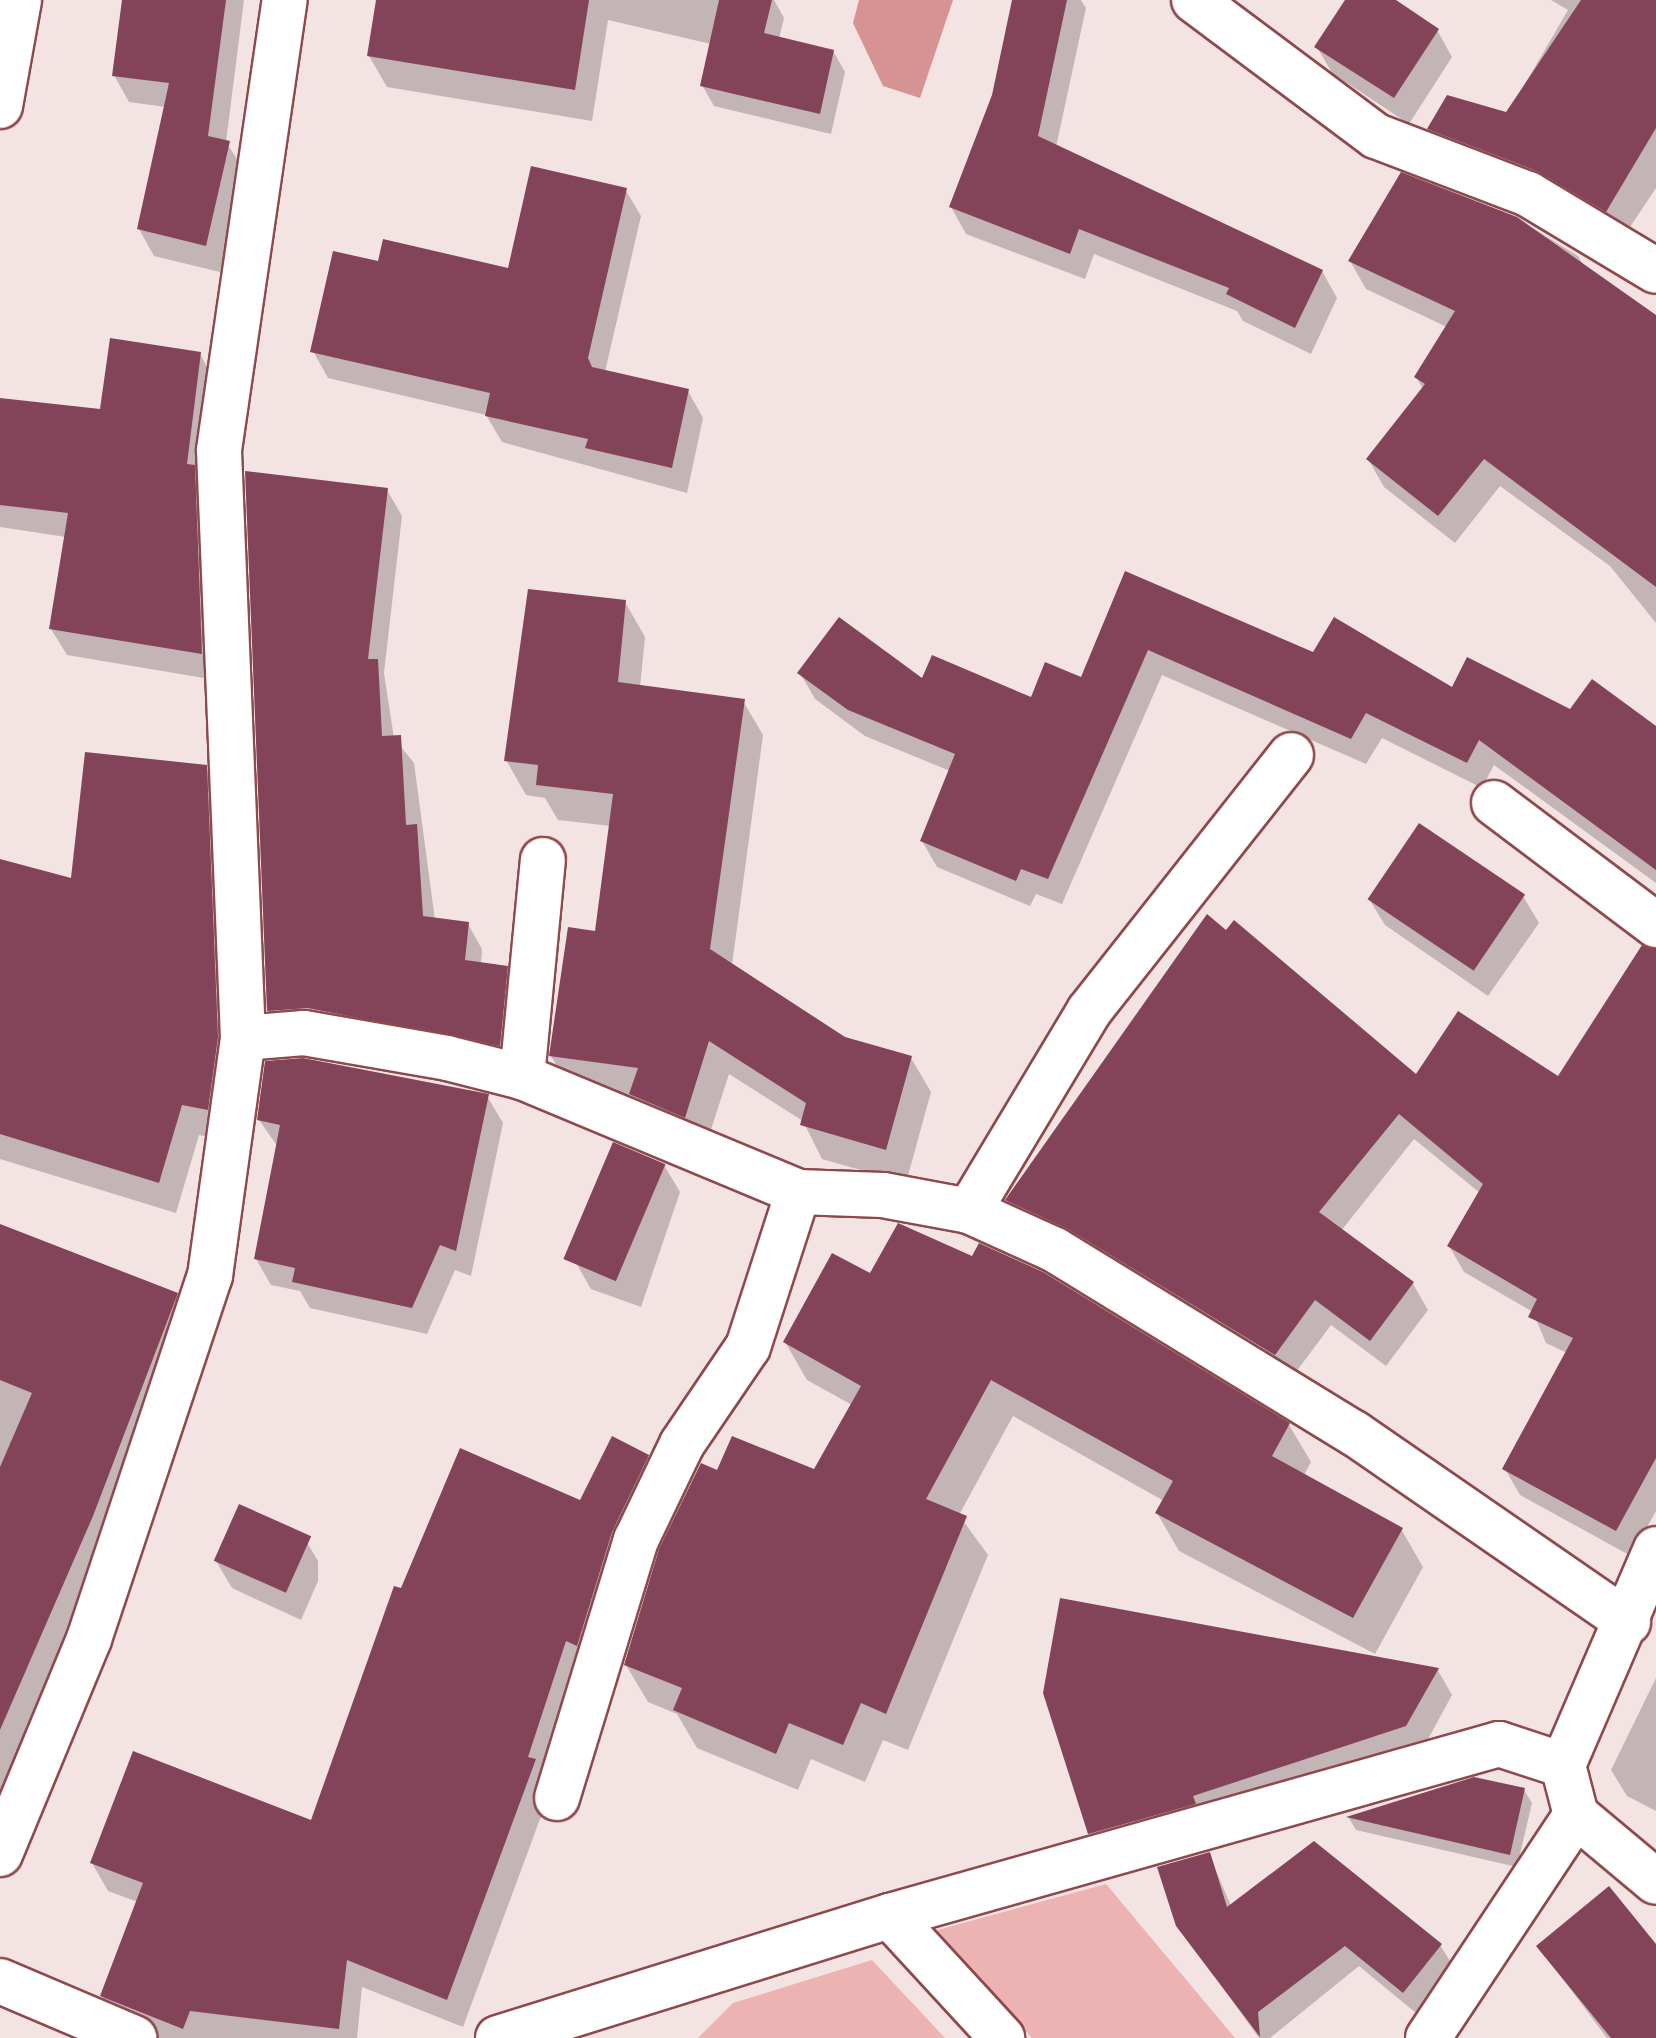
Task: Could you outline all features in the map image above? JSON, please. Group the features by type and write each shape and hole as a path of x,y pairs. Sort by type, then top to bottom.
{"street":[{"path":"0,106 19,0"},
{"path":"0,1854 89,1639 210,1276 243,1038 219,450 285,0"},
{"path":"1194,0 1376,136 1528,194 1656,271"},
{"path":"969,1211 1089,1011 1291,755"},
{"path":"1494,803 1656,925"},
{"path":"522,1077 543,860"},
{"path":"243,1038 304,1033 522,1077 798,1192 883,1195 969,1211 1055,1250 1354,1433 1628,1622"},
{"path":"557,1798 636,1540 682,1444 748,1347 798,1192"},
{"path":"1656,1549 1628,1622 1563,1765 1576,1815 1656,1882"},
{"path":"498,2038 890,1916 1499,1744 1563,1765"},
{"path":"1428,2038 1576,1815"},
{"path":"890,1916 1002,2038"},
{"path":"0,1981 134,2038"}],"shaded area":[{"path":"859,0 953,0 920,98 883,86 853,23"},
{"path":"1106,1884 1235,2038 1032,2038 934,1931"},
{"path":"872,1960 945,2038 698,2038 733,2003"}],"building":[{"path":"122,0 226,0 208,136 230,141 206,246 137,229 169,83 112,76"},
{"path":"376,0 589,0 575,90 367,56"},
{"path":"719,0 772,0 764,33 834,50 820,114 700,86"},
{"path":"1012,0 1067,0 1038,136 1323,270 1295,328 1226,294 1229,288 1079,229 1070,254 949,207 992,95"},
{"path":"1345,0 1396,0 1439,29 1394,98 1314,47"},
{"path":"1581,0 1656,0 1656,128 1606,212 1537,171 1427,129 1447,95 1506,112"},
{"path":"531,166 627,188 588,358 592,367 689,389 672,468 585,448 588,439 485,416 490,393 310,352 333,251 378,261 383,239 508,268"},
{"path":"1401,172 1517,217 1656,315 1656,587 1484,459 1438,516 1366,459 1425,384 1414,377 1455,311 1348,261"},
{"path":"110,338 201,352 187,464 195,465 202,654 49,629 68,513 0,505 0,398 100,409"},
{"path":"245,471 388,488 368,659 378,659 382,736 401,735 406,825 417,824 423,916 469,922 465,960 508,966 500,1046 308,1008 267,1011"},
{"path":"1125,571 1313,652 1334,617 1452,687 1467,657 1570,709 1592,679 1656,726 1656,870 1479,740 1467,763 1366,713 1351,739 1148,650 1048,879 1021,869 1016,881 920,841 955,754 848,710 797,673 839,617 922,678 932,655 1031,697 1045,662 1081,677"},
{"path":"528,589 626,600 618,682 745,699 710,949 845,1037 912,1056 886,1150 800,1125 806,1103 709,1041 685,1118 629,1094 638,1068 549,1056 568,927 595,931 613,794 536,785 538,765 504,761"},
{"path":"85,752 207,765 218,1037 208,1110 182,1105 159,1183 0,1134 0,859 71,878"},
{"path":"1419,823 1525,895 1474,971 1368,899"},
{"path":"1207,914 1226,930 1234,920 1416,1074 1458,1011 1558,1076 1642,945 1656,949 1656,1458 1616,1531 1502,1469 1573,1338 1528,1317 1537,1299 1447,1246 1483,1184 1399,1114 1319,1212 1414,1282 1370,1341 1315,1300 1275,1355 1068,1229 1005,1200"},
{"path":"303,1058 489,1094 456,1251 440,1245 412,1308 292,1282 295,1268 254,1259 280,1125 257,1120 265,1061"},
{"path":"613,1142 665,1164 616,1281 563,1259"},
{"path":"898,1223 972,1256 979,1243 1043,1272 1290,1423 1272,1456 1403,1528 1353,1618 1155,1513 1173,1481 991,1380 926,1499 967,1516 886,1714 861,1703 843,1745 789,1723 776,1754 673,1710 682,1688 624,1665 659,1549 701,1463 717,1470 732,1436 814,1469 861,1386 783,1342 832,1253 870,1273"},
{"path":"0,1224 178,1293 93,1516 0,1730 0,1467 32,1393 0,1380"},
{"path":"612,1436 649,1455 612,1532 577,1646 566,1641 528,1757 536,1759 447,2000 347,1960 339,2029 190,2011 183,2029 100,1996 143,1883 90,1863 133,1751 311,1820 394,1586 401,1588 460,1448 580,1500"},
{"path":"239,1504 311,1536 286,1593 214,1561"},
{"path":"1060,1598 1439,1668 1406,1726 1193,1796 1196,1804 1088,1834 1043,1693"},
{"path":"1474,1777 1525,1788 1510,1855 1346,1817"},
{"path":"1314,1841 1442,1944 1403,1993 1345,1946 1258,2012 1260,2037 1176,1926 1157,1867 1210,1852 1227,1907"},
{"path":"1609,1886 1656,1944 1656,2038 1611,2038 1536,1946"}]}
